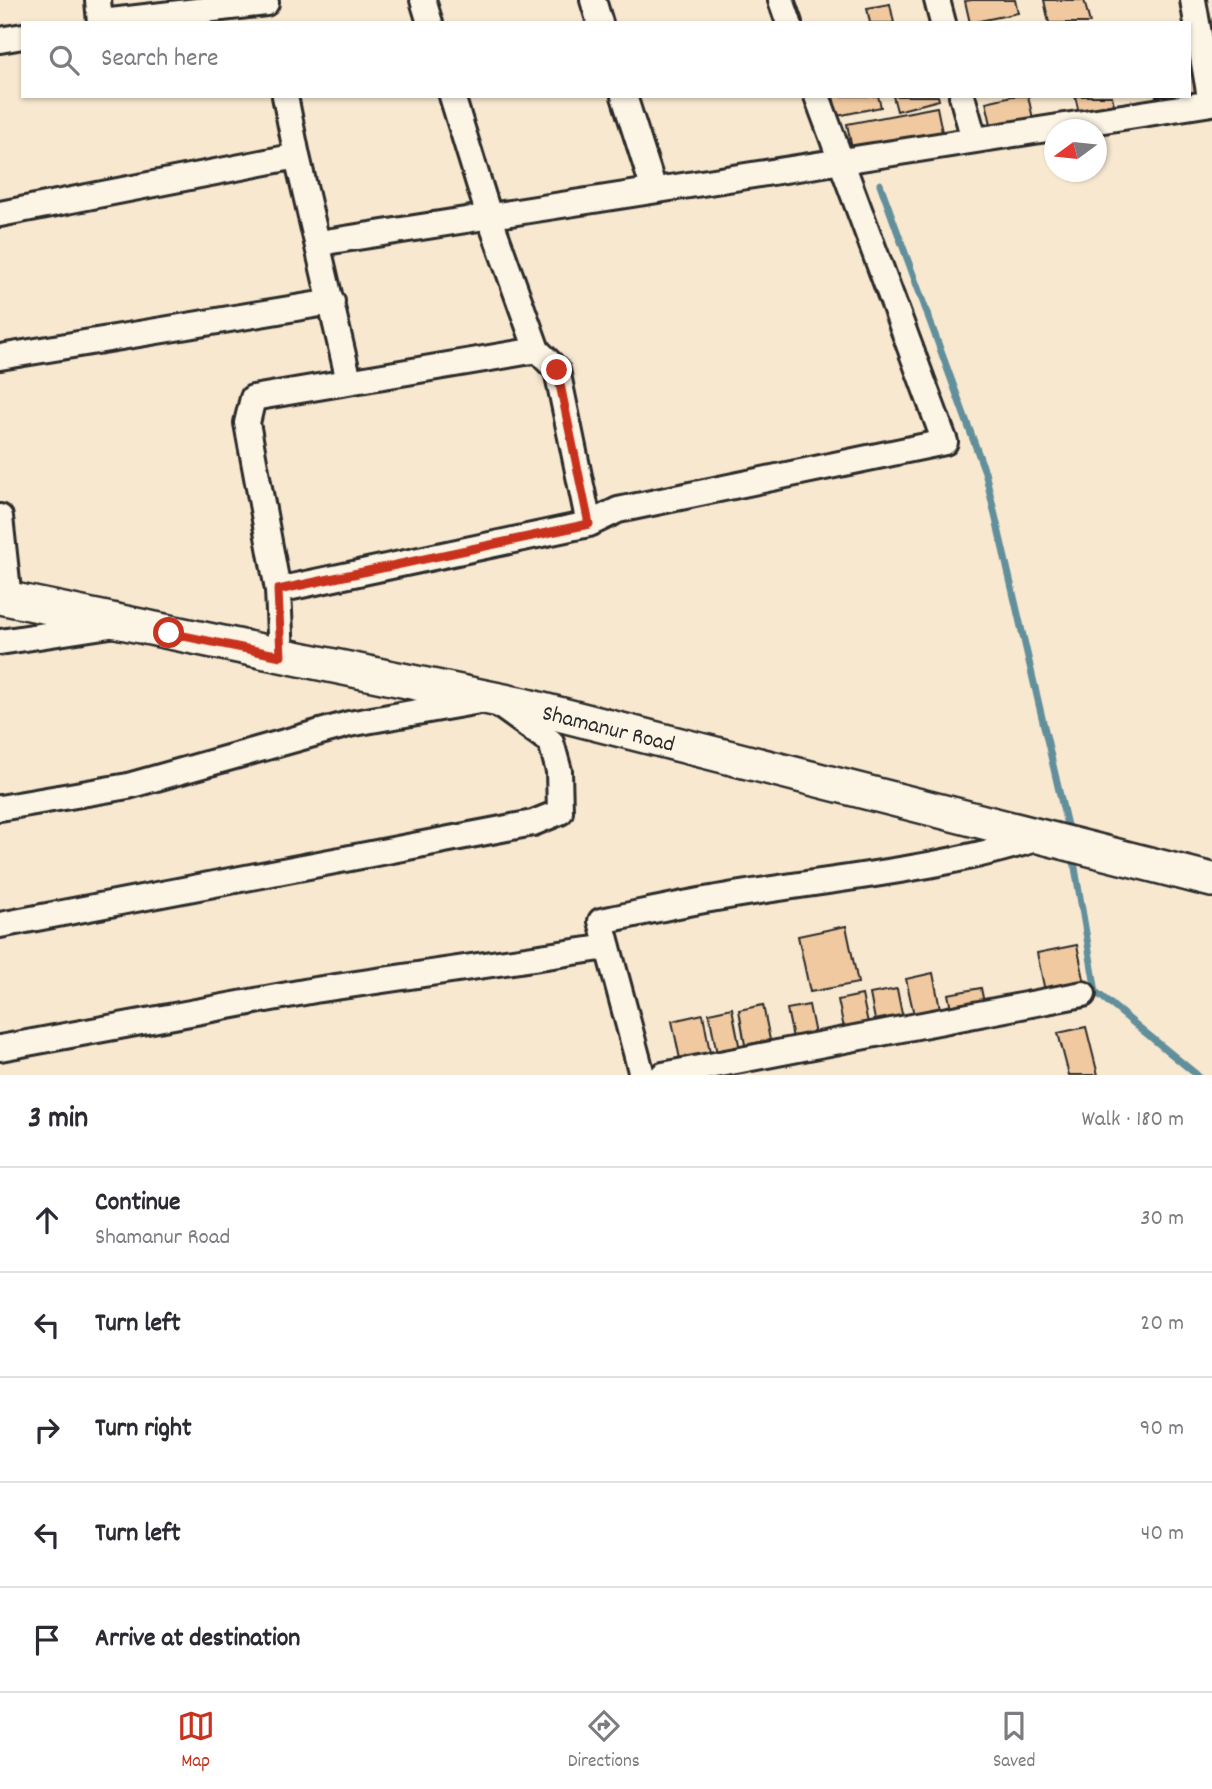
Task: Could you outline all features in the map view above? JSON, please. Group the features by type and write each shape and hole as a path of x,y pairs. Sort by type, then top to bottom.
{"main road":[{"name":"Shamanur Road","path":"5,598 491,699 1212,880"}],"street":[{"path":"98,0 101,21"},
{"path":"423,0 429,21"},
{"path":"593,0 599,21"},
{"path":"781,0 788,21"},
{"path":"937,0 942,21"},
{"path":"319,243 1211,103 1193,0"},
{"path":"125,21 267,9"},
{"path":"0,40 21,36"},
{"path":"285,98 349,382"},
{"path":"453,98 489,216 537,350 557,370 589,524"},
{"path":"625,98 654,190"},
{"path":"278,590 589,524 618,510 945,442 818,98"},
{"path":"963,98 974,139"},
{"path":"0,214 297,156"},
{"path":"0,357 332,302"},
{"path":"281,656 278,590 247,422 253,398 537,350"},
{"path":"0,517 5,598"},
{"path":"0,642 127,622"},
{"path":"0,808 128,786 349,724 491,699 551,742 559,771 560,812 533,823 0,925"},
{"path":"642,1075 601,921 711,898 848,879 1060,842"},
{"path":"0,1048 315,990 607,947"},
{"path":"663,1075 1083,994"}],"building":[{"path":"1015,0 1018,13 970,21 965,1"},
{"path":"1044,0 1084,0 1089,21 1049,21"},
{"path":"890,4 894,21 870,21 867,8"},
{"path":"1191,70 1199,101 1160,111 1157,98 1191,98"},
{"path":"833,98 879,98 881,107 837,116"},
{"path":"894,98 938,98 939,100 897,111"},
{"path":"1003,98 1028,98 1034,123 993,133 986,102"},
{"path":"1075,98 1112,98 1119,125 1107,127 1107,119 1080,119"},
{"path":"937,107 943,137 853,154 847,124"},
{"path":"846,926 858,983 810,992 798,936"},
{"path":"1077,945 1085,984 1045,991 1037,953"},
{"path":"933,973 942,1019 916,1024 906,979"},
{"path":"981,988 987,1018 954,1024 948,994"},
{"path":"897,989 903,1019 876,1025 870,994"},
{"path":"862,995 868,1023 844,1028 838,1000"},
{"path":"763,1005 770,1040 745,1045 739,1010"},
{"path":"809,1005 817,1044 795,1048 787,1009"},
{"path":"732,1008 740,1050 717,1054 709,1013"},
{"path":"703,1014 710,1053 680,1059 672,1021"},
{"path":"1086,1027 1098,1075 1069,1075 1058,1033"}],"waterway":[{"path":"880,184 985,472 1069,834"},
{"path":"1073,856 1096,992 1197,1075"}],"route":[{"path":"169,633 281,656 278,590 589,524 557,370"}]}
